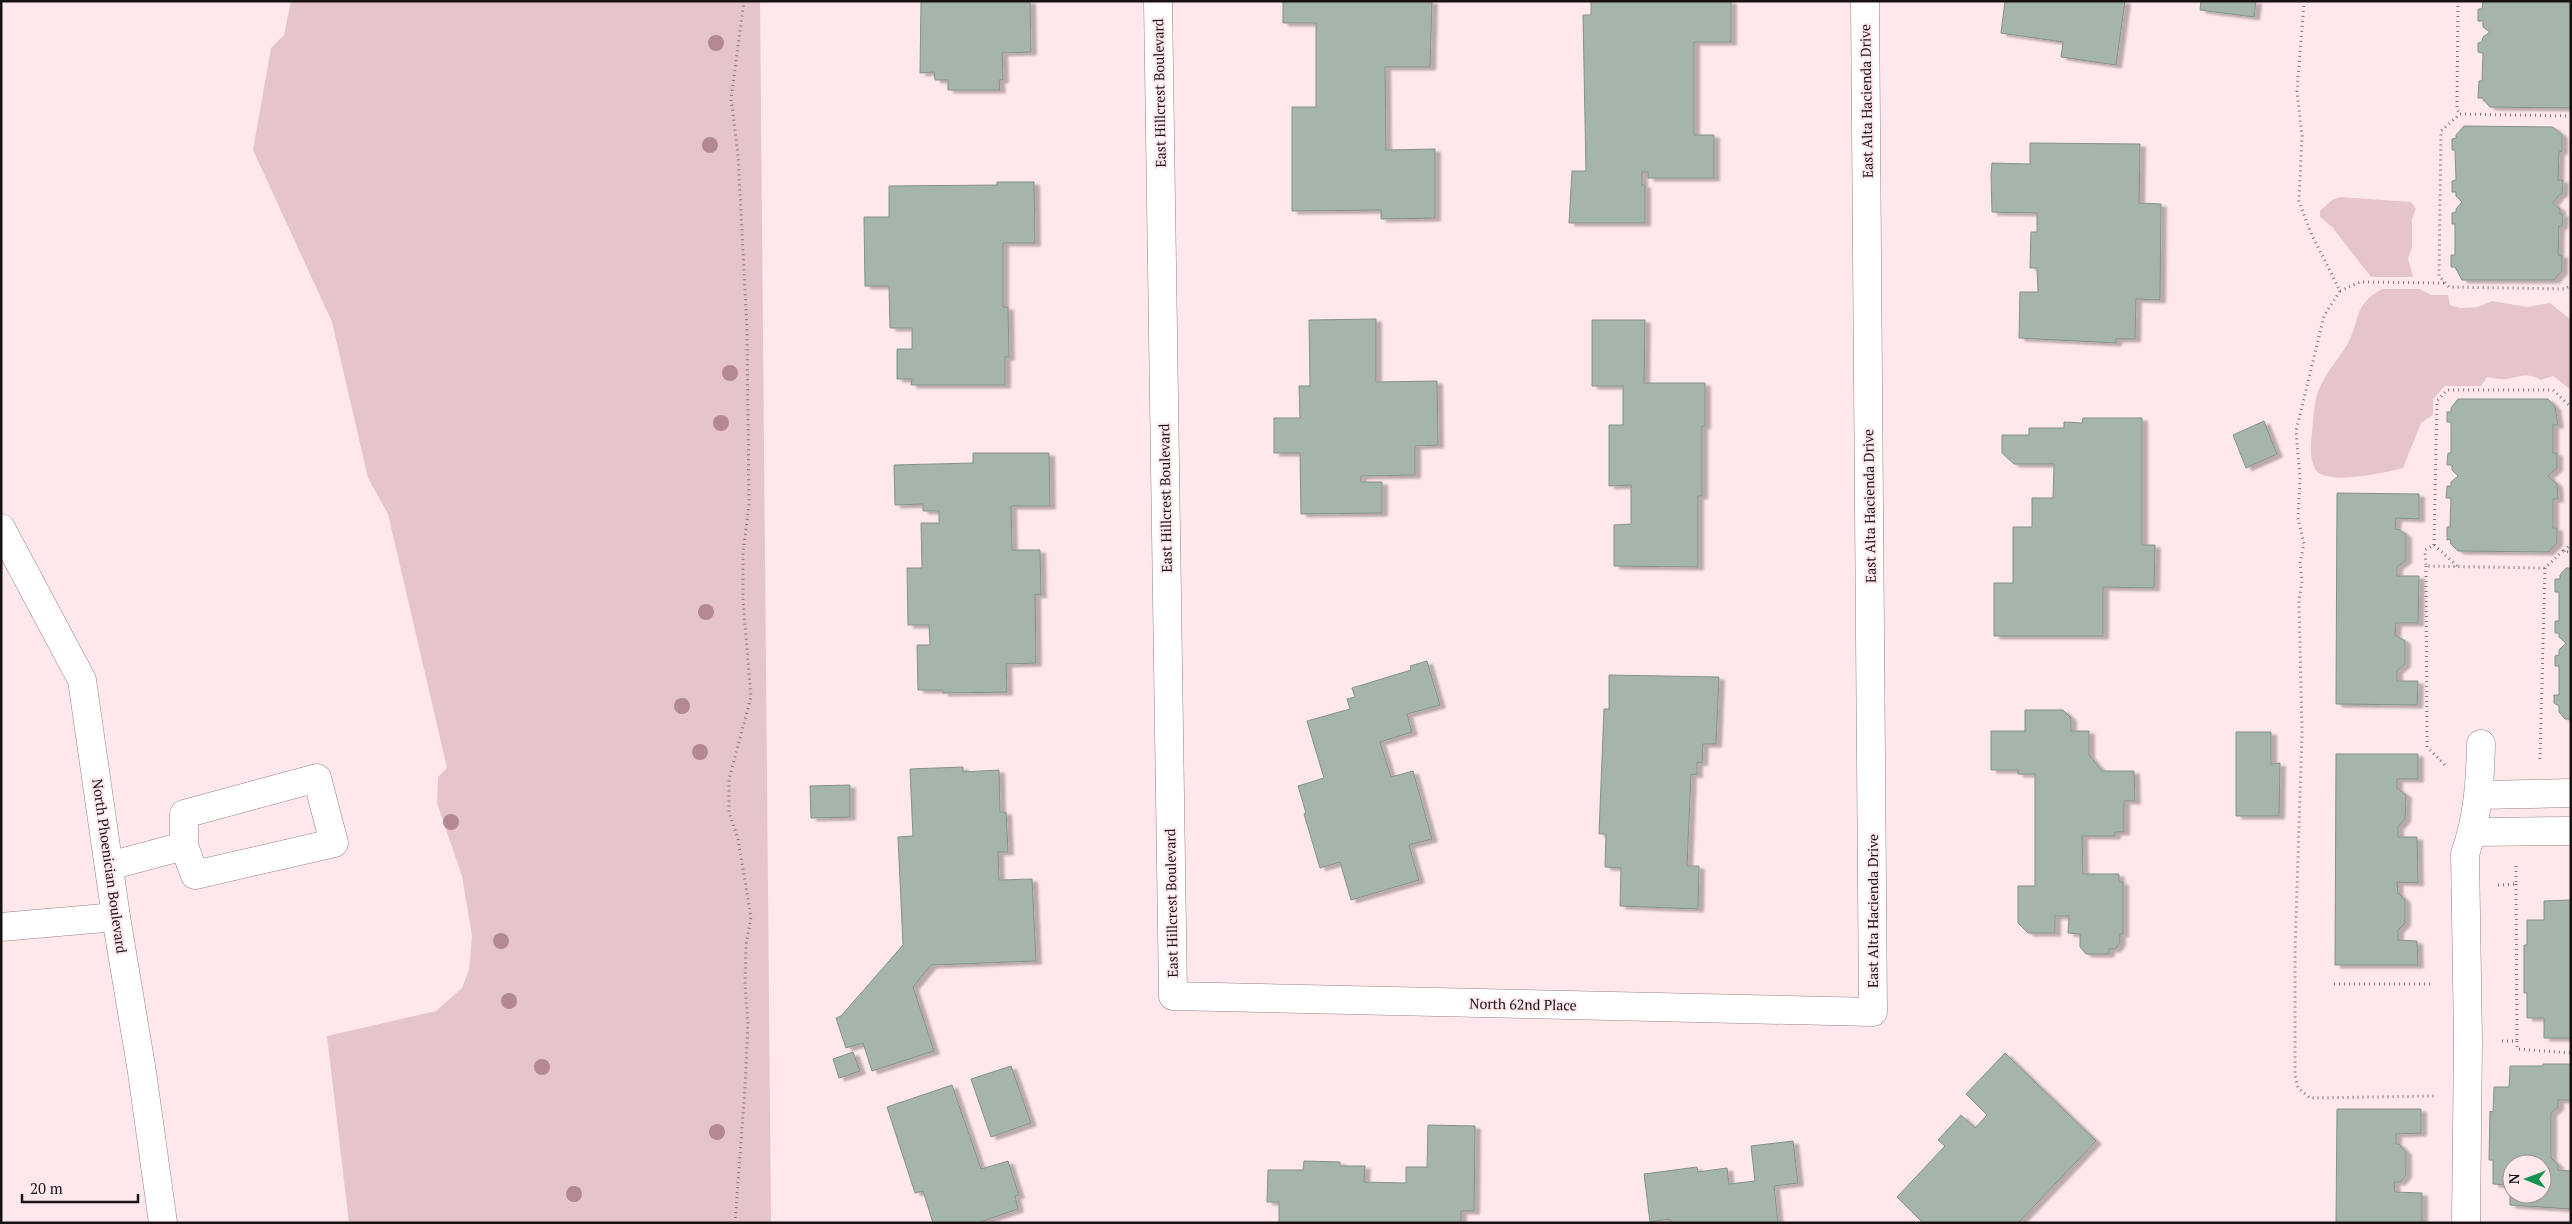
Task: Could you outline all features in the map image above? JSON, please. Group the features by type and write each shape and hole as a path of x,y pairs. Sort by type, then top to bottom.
{"street":[{"name":"East Hillcrest Boulevard","path":"1158,1 1173,996"},
{"name":"East Alta Hacienda Drive","path":"1865,1 1873,1012"},
{"name":"North Phoenician Boulevard","path":"1,528 82,680 116,917 142,1072 163,1223"},
{"path":"2466,1223 2468,1040 2465,854 2473,832 2480,795 2480,744"},
{"path":"317,778 334,843 195,875 184,846 184,814 317,778"},
{"path":"2480,795 2571,793"},
{"path":"2473,832 2571,831"},
{"path":"109,866 184,846"},
{"path":"1,927 116,917"},
{"name":"North 62nd Place","path":"1173,996 1873,1012"}],"path":[{"path":"735,1223 748,1024 745,974 751,917 738,839 729,812 729,779 751,697 743,600 744,553 749,505 747,328 738,155 731,99 744,1"},
{"path":"2304,1 2297,91 2302,136 2298,201 2310,231 2340,291"},
{"path":"2458,1 2458,110 2460,114"},
{"path":"2571,116 2460,114 2441,131 2439,276 2448,287 2564,289 2571,286"},
{"path":"2435,1096 2310,1098 2298,1088 2295,1075 2296,932 2302,733 2300,563 2304,544 2298,518 2300,478 2296,431 2324,316 2340,291 2360,282 2445,282"},
{"path":"2457,566 2434,545 2437,401 2447,390 2552,390 2571,406"},
{"path":"2426,566 2545,568 2571,544"},
{"path":"2434,545 2425,550 2427,747 2452,771"},
{"path":"2563,552 2571,552"},
{"path":"2540,768 2545,568"},
{"path":"2517,856 2517,1041"},
{"path":"2492,885 2516,884"},
{"path":"2334,984 2432,984 2433,974"}],"shaded area":[{"path":"291,1 760,1 771,1223 349,1223 327,1036 436,1011 462,988 469,970 472,936 462,876 437,803 438,777 447,768 388,514 368,478 332,322 253,150 271,48 284,35"},
{"path":"2340,197 2411,202 2416,209 2412,219 2412,248 2408,258 2413,277 2371,277 2332,227 2320,217 2320,211 2332,200"},
{"path":"2382,289 2420,289 2431,295 2448,295 2450,305 2460,308 2478,307 2492,301 2527,307 2550,303 2571,320 2571,390 2553,376 2541,380 2528,376 2504,379 2487,377 2481,386 2445,386 2433,399 2433,415 2421,423 2403,468 2357,477 2331,477 2321,474 2315,469 2311,451 2315,401 2327,373 2347,345 2361,308 2372,295"}],"building":[{"path":"921,1 1030,1 1031,52 1002,53 1003,80 999,80 1000,90 948,90 948,80 935,80 934,72 920,73"},
{"path":"1283,1 1432,1 1430,67 1385,67 1386,150 1435,149 1435,218 1381,219 1381,210 1292,211 1292,107 1316,107 1316,23 1283,23"},
{"path":"1591,1 1731,1 1731,42 1694,42 1694,135 1714,135 1714,178 1648,178 1648,172 1642,172 1642,185 1645,185 1645,223 1569,223 1572,171 1586,171 1583,15 1591,15"},
{"path":"2005,1 2125,1 2116,65 2061,57 2063,42 2001,33"},
{"path":"2201,1 2256,1 2254,17 2200,10"},
{"path":"2483,1 2571,1 2571,108 2490,107 2482,98 2478,98 2479,81 2482,81 2483,53 2478,52 2478,43 2482,42 2483,37 2490,32 2483,27 2483,21 2478,21 2478,9 2482,9"},
{"path":"2464,126 2553,127 2562,135 2558,180 2563,180 2562,194 2553,203 2560,209 2560,214 2563,214 2562,226 2559,226 2558,255 2562,255 2562,271 2554,280 2462,280 2455,267 2451,267 2451,255 2455,255 2455,224 2452,224 2452,213 2456,212 2456,209 2462,202 2456,196 2456,192 2452,192 2452,181 2456,180 2455,150 2452,150 2452,139 2456,138 2456,135"},
{"path":"2030,143 2140,144 2139,203 2161,204 2160,300 2136,299 2135,339 2116,339 2116,343 2019,338 2020,292 2038,292 2037,268 2030,268 2031,232 2037,232 2037,213 1992,212 1991,174 1992,163 2030,164"},
{"path":"997,182 1034,182 1035,243 1003,243 1003,307 1008,307 1009,357 1005,357 1005,385 911,385 912,379 897,379 897,349 912,349 912,328 890,328 889,286 865,286 864,217 889,217 889,186 997,185"},
{"path":"1376,319 1376,382 1437,381 1438,445 1415,446 1415,475 1361,476 1361,482 1382,482 1382,513 1301,514 1300,453 1274,453 1274,418 1300,418 1299,386 1310,386 1309,320"},
{"path":"1592,320 1645,320 1644,383 1705,383 1705,426 1702,426 1702,496 1698,496 1698,567 1614,566 1614,525 1631,524 1631,485 1609,486 1609,425 1623,425 1623,386 1592,386"},
{"path":"2458,399 2548,399 2555,407 2558,425 2553,425 2553,453 2557,453 2557,468 2548,476 2557,484 2558,499 2553,499 2553,528 2557,528 2557,543 2548,552 2458,551 2451,544 2450,539 2447,540 2447,527 2450,527 2451,498 2446,498 2447,486 2451,486 2451,482 2458,476 2452,470 2452,465 2447,465 2448,453 2451,453 2451,422 2447,422 2447,412 2451,412 2451,408"},
{"path":"2083,418 2142,418 2142,545 2155,545 2154,588 2103,587 2103,636 1994,636 1994,583 2013,583 2013,527 2032,527 2032,498 2053,498 2054,464 2014,464 2002,453 2002,435 2029,435 2029,428 2064,428 2064,422 2082,423"},
{"path":"2264,421 2277,454 2246,468 2233,435"},
{"path":"973,453 1049,453 1050,506 1011,506 1012,550 1040,550 1041,595 1035,594 1036,663 1006,664 1007,692 943,693 943,690 918,690 917,645 930,645 929,625 908,625 907,568 922,568 921,523 939,523 939,511 923,511 923,504 895,505 894,465 973,463"},
{"path":"2337,493 2419,494 2419,519 2396,518 2395,529 2399,529 2406,535 2406,560 2397,567 2397,576 2419,576 2418,623 2396,623 2395,635 2405,641 2405,664 2397,671 2397,681 2418,681 2417,705 2336,704"},
{"path":"2566,568 2571,568 2571,719 2565,719 2559,712 2559,706 2554,703 2554,695 2559,695 2559,666 2555,666 2555,656 2559,655 2559,650 2566,643 2559,637 2559,633 2555,633 2555,621 2559,621 2559,592 2555,592 2555,579 2560,579 2560,575"},
{"path":"1427,661 1440,705 1407,714 1412,732 1380,742 1391,777 1413,771 1432,839 1409,845 1419,880 1351,900 1340,862 1320,868 1304,814 1306,813 1298,786 1324,778 1307,721 1350,709 1347,699 1355,697 1352,688 1411,670 1410,666"},
{"path":"1609,675 1719,677 1716,744 1703,744 1702,763 1697,762 1697,775 1691,774 1687,866 1699,866 1698,909 1620,906 1621,868 1605,867 1606,834 1599,834 1604,709 1609,709"},
{"path":"2025,710 2063,710 2071,718 2071,731 2089,731 2089,755 2102,771 2134,771 2135,801 2124,801 2124,832 2115,832 2115,836 2082,836 2083,874 2119,874 2119,882 2123,882 2123,934 2120,934 2120,943 2115,949 2109,949 2109,954 2086,954 2080,947 2080,934 2068,933 2069,916 2055,916 2055,933 2028,933 2018,923 2018,886 2035,886 2035,774 2018,774 2018,770 1991,770 1991,731 2025,731"},
{"path":"2236,732 2271,732 2271,764 2280,763 2279,816 2236,816"},
{"path":"2336,754 2418,754 2418,779 2397,779 2397,788 2406,795 2405,819 2398,827 2398,837 2417,837 2418,883 2397,882 2398,893 2405,900 2405,923 2398,930 2398,940 2417,941 2418,965 2335,965"},
{"path":"963,767 963,772 999,770 1000,812 1006,812 1008,852 998,852 999,880 1032,879 1036,961 931,965 913,987 934,1051 872,1071 863,1043 846,1048 836,1018 841,1016 903,945 898,837 913,836 910,769"},
{"path":"850,785 850,817 811,818 810,786"},
{"path":"2571,900 2571,1038 2544,1038 2544,1018 2527,1018 2527,993 2524,993 2524,945 2527,945 2527,920 2544,920 2544,901"},
{"path":"853,1052 860,1071 839,1078 833,1059"},
{"path":"2005,1053 2096,1141 2018,1223 1923,1223 1897,1197 1945,1146 1938,1140 1961,1115 1975,1128 1987,1115 1966,1094"},
{"path":"2571,1064 2571,1100 2558,1100 2558,1107 2551,1113 2551,1154 2502,1154 2502,1185 2493,1184 2493,1160 2489,1160 2490,1111 2493,1112 2494,1087 2509,1087 2510,1066"},
{"path":"1011,1066 1031,1123 991,1137 971,1079"},
{"path":"952,1085 981,1169 1008,1161 1019,1195 1015,1196 1018,1209 977,1223 933,1223 923,1191 915,1193 887,1107"},
{"path":"2337,1109 2421,1109 2421,1133 2396,1134 2396,1144 2399,1144 2406,1152 2406,1175 2400,1182 2394,1182 2395,1192 2422,1193 2422,1223 2336,1223"},
{"path":"1428,1125 1475,1126 1474,1211 1461,1211 1461,1223 1279,1223 1279,1202 1267,1202 1268,1170 1303,1170 1304,1161 1340,1162 1340,1166 1365,1166 1364,1182 1406,1183 1406,1167 1427,1167"},
{"path":"1793,1141 1798,1183 1774,1186 1778,1223 1671,1223 1670,1219 1650,1222 1644,1174 1697,1167 1698,1172 1727,1168 1729,1184 1755,1181 1751,1146"},
{"path":"2552,1159 2558,1165 2558,1170 2571,1171 2571,1209 2510,1205 2552,1204"}]}
